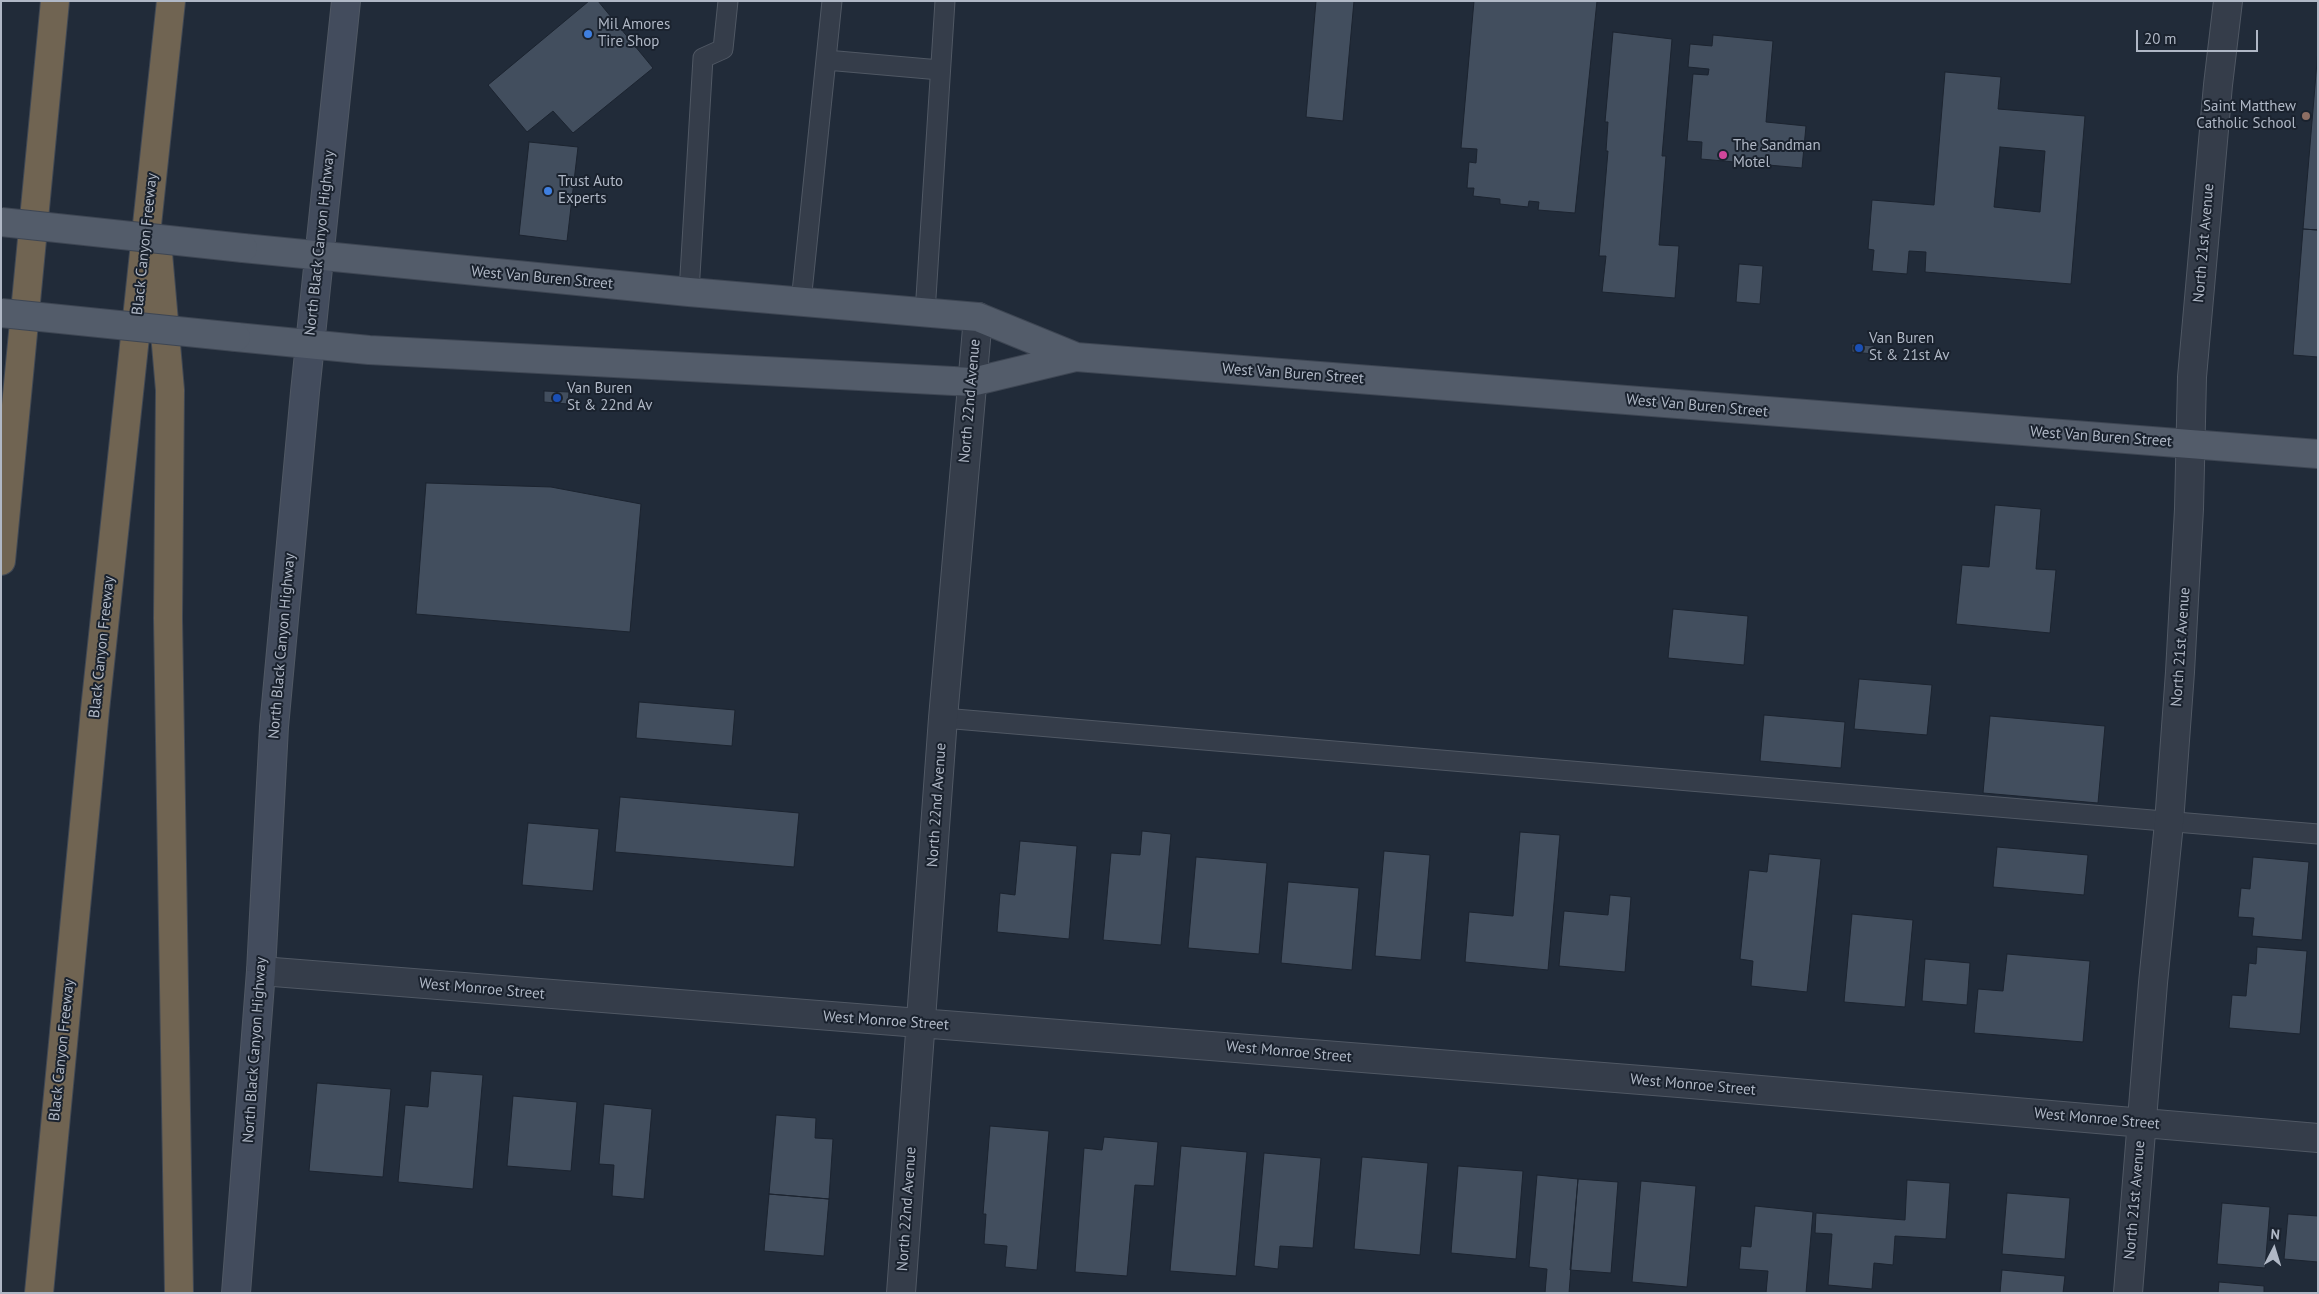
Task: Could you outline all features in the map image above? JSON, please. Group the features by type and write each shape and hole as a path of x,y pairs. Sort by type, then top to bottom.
{"highway":[{"path":"1,561 55,1"},
{"name":"Black Canyon Freeway","path":"39,1293 92,749 170,1"},
{"path":"152,175 170,390 168,618 179,1293"}],"main road":[{"name":"North Black Canyon Highway","path":"236,1293 261,970 274,727 310,344 346,1"},
{"name":"West Van Buren Street","path":"1,222 320,256 690,292 978,317 1076,357 2318,454"},
{"name":"West Van Buren Street","path":"1,313 388,351 972,382 1076,357"}],"street":[{"name":"North 21st Avenue","path":"2128,1293 2182,671 2192,377 2218,85 2228,1"},
{"name":"North 22nd Avenue","path":"901,1293 944,718 978,317"},
{"name":"West Monroe Street","path":"261,970 1670,1082 2318,1138"}],"lane":[{"path":"690,292 703,58 723,49 728,1"},
{"path":"801,302 832,1"},
{"path":"925,313 945,1"},
{"path":"826,60 940,70"},
{"path":"944,718 2169,823 2318,834"}],"building":[{"name":"Mil Amores Tire Shop","path":"589,1 598,1 653,68 573,133 553,111 527,132 488,85"},
{"path":"1316,1 1354,1 1343,121 1306,117"},
{"path":"1474,1 1597,1 1575,213 1538,210 1539,202 1529,201 1528,207 1500,204 1500,199 1473,196 1474,188 1467,188 1469,162 1476,163 1477,149 1461,148"},
{"path":"1613,32 1672,39 1662,156 1666,156 1659,245 1679,246 1675,298 1602,292 1606,256 1599,256 1608,151 1606,151 1608,122 1605,122"},
{"path":"1713,35 1773,41 1766,122 1806,126 1802,168 1701,159 1702,142 1687,141 1693,74 1708,75 1709,69 1688,67 1690,44 1712,46"},
{"path":"2318,50 2318,230 2303,229"},
{"path":"1945,72 2001,77 1998,109 2085,116 2071,284 1925,272 1926,252 1909,251 1907,274 1872,271 1874,250 1868,249 1872,200 1934,205","holes":["2000,147 2045,151 2040,212 1994,207"]},
{"name":"Trust Auto Experts","path":"529,142 578,147 567,241 519,235"},
{"path":"2303,229 2318,230 2318,357 2293,355"},
{"path":"1739,264 1763,266 1760,304 1736,302"},
{"path":"1852,344 1874,346 1874,354 1852,352"},
{"path":"544,391 569,392 568,404 544,402"},
{"path":"426,483 551,487 641,504 630,632 416,614"},
{"path":"1995,505 2041,509 2036,569 2056,570 2050,633 1956,624 1962,565 1989,567"},
{"path":"1673,609 1748,616 1744,665 1668,658"},
{"path":"1859,679 1932,685 1927,735 1854,729"},
{"path":"639,702 735,710 732,746 636,738"},
{"path":"1764,715 1845,722 1841,768 1760,761"},
{"path":"1990,716 2105,726 2098,803 1983,793"},
{"path":"620,797 799,813 794,867 615,852"},
{"path":"528,823 599,829 593,891 522,885"},
{"path":"1142,831 1171,834 1161,945 1103,940 1111,853 1140,855"},
{"path":"1520,832 1560,835 1548,970 1465,962 1469,912 1513,916"},
{"path":"1020,841 1077,846 1069,939 997,932 1000,893 1015,895"},
{"path":"1997,847 2088,855 2084,895 1993,887"},
{"path":"1384,851 1430,855 1421,960 1375,956"},
{"path":"1769,854 1821,859 1807,992 1751,986 1753,961 1740,959 1749,870 1767,872"},
{"path":"1196,857 1267,863 1259,954 1188,948"},
{"path":"2253,857 2309,862 2302,940 2252,936 2254,918 2238,917 2241,888 2250,889"},
{"path":"1288,882 1359,888 1352,970 1281,963"},
{"path":"1610,895 1631,897 1625,972 1559,966 1564,911 1608,915"},
{"path":"1852,914 1913,920 1905,1007 1844,1002"},
{"path":"2257,947 2307,951 2300,1034 2229,1028 2232,995 2246,996 2249,963 2256,964"},
{"path":"2007,954 2090,961 2083,1042 1974,1033 1978,989 2003,991"},
{"path":"1925,959 1970,963 1967,1005 1922,1001"},
{"path":"431,1071 483,1075 473,1189 398,1182 405,1105 428,1107"},
{"path":"317,1083 391,1089 383,1177 309,1171"},
{"path":"513,1096 577,1102 571,1171 507,1166"},
{"path":"604,1104 652,1109 644,1199 612,1196 614,1165 599,1164"},
{"path":"776,1115 816,1118 815,1138 833,1139 829,1199 769,1194"},
{"path":"990,1126 1049,1131 1037,1270 1005,1267 1007,1246 984,1244 986,1214 983,1214"},
{"path":"1104,1137 1158,1142 1154,1186 1135,1185 1127,1276 1075,1272 1084,1148 1102,1150"},
{"path":"1181,1146 1247,1152 1236,1276 1170,1271"},
{"path":"1264,1153 1321,1158 1313,1248 1280,1246 1278,1269 1254,1266"},
{"path":"1362,1157 1428,1163 1420,1255 1354,1249"},
{"path":"1458,1166 1523,1171 1516,1259 1451,1253"},
{"path":"1537,1175 1578,1179 1569,1293 1545,1293 1547,1269 1529,1267"},
{"path":"1578,1179 1618,1182 1611,1273 1570,1270"},
{"path":"1907,1180 1950,1183 1946,1239 1895,1236 1893,1265 1874,1263 1872,1289 1828,1285 1832,1234 1815,1233 1816,1213 1905,1220"},
{"path":"1641,1181 1696,1186 1687,1287 1632,1282"},
{"path":"2007,1193 2070,1198 2065,1259 2002,1254"},
{"path":"769,1194 829,1199 824,1256 764,1251"},
{"path":"2222,1203 2270,1207 2265,1268 2217,1264"},
{"path":"1755,1206 1813,1212 1806,1293 1766,1293 1768,1271 1739,1269 1741,1246 1751,1247"},
{"path":"2288,1214 2318,1216 2318,1262 2284,1259"},
{"path":"2002,1270 2065,1276 2063,1293 2000,1293"},
{"path":"2219,1282 2264,1286 2264,1293 2218,1293"}],"place":[{"name":"Mil Amores Tire Shop","path":"588,34"},
{"name":"Saint Matthew Catholic School","path":"2306,116"},
{"name":"The Sandman Motel","path":"1723,155"},
{"name":"Trust Auto Experts","path":"548,191"},
{"name":"Van Buren St & 21st Av","path":"1859,348"},
{"name":"Van Buren St & 22nd Av","path":"557,398"}]}
